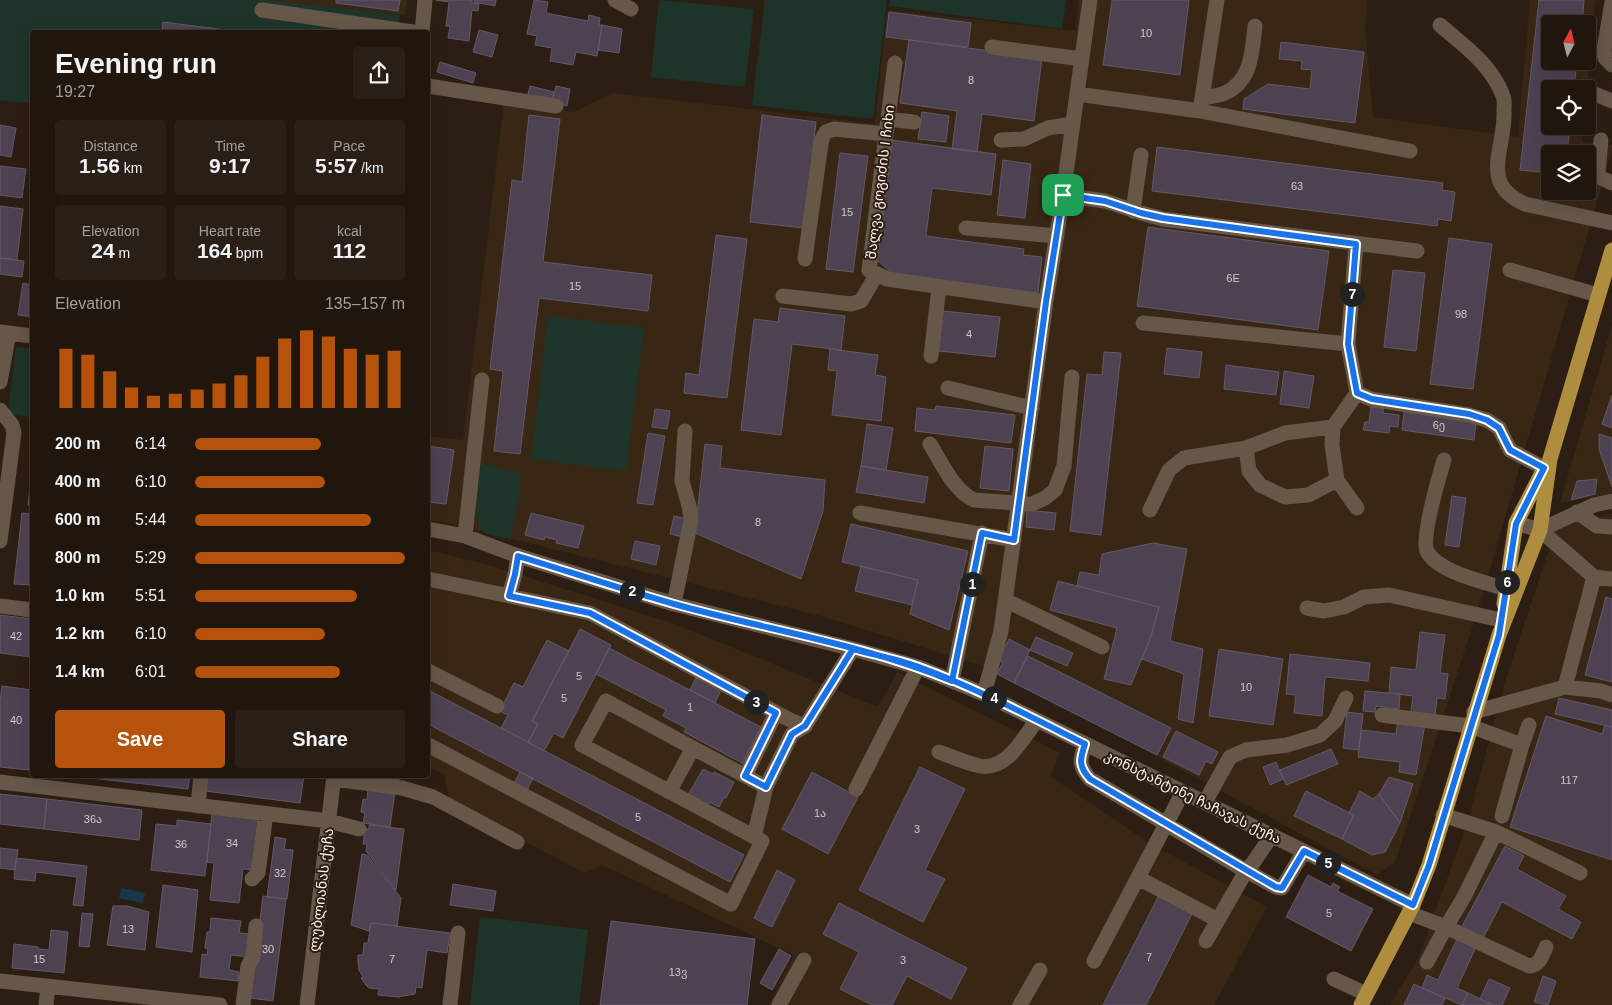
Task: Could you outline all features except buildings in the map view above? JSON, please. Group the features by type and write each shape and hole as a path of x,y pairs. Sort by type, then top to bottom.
{"main road":[{"path":"1500,628 1516,524 1547,464 1612,250"},
{"path":"1363,1000 1411,909 1429,865 1500,628 1540,530 1547,464"}],"street":[{"path":"422,30 426,0"},
{"path":"615,0 631,9"},
{"path":"984,694 1000,631 1005,600 1090,0"},
{"path":"1201,104 1217,0"},
{"path":"1612,2 1604,50 1605,58 1612,65"},
{"path":"262,10 399,30"},
{"path":"1201,104 1224,94 1242,82 1250,64 1255,26"},
{"path":"1440,26 1479,58 1493,75 1504,97 1505,120 1496,169 1500,184 1513,199 1525,204 1612,223"},
{"path":"992,47 1082,59"},
{"name":"შალვა გოგიძის I ჩიხი","path":"895,63 868,270 887,279 1046,302"},
{"path":"430,86 556,106"},
{"path":"1077,94 1201,104 1410,151"},
{"path":"1596,95 1612,101"},
{"path":"806,259 820,151 826,132 834,129 887,126 914,122"},
{"path":"1001,140 1024,139 1048,128 1073,124"},
{"path":"1601,140 1599,177 1612,183"},
{"path":"1134,211 1141,155"},
{"path":"1063,195 1105,201 1163,218 1417,251"},
{"path":"966,228 1057,236"},
{"path":"1356,244 1348,344 1357,393 1333,427 1332,452 1337,480 1357,508"},
{"path":"1510,270 1598,295"},
{"path":"783,296 851,304 861,301 877,274"},
{"path":"931,356 939,287"},
{"path":"1143,323 1348,344"},
{"path":"0,382 5,333 30,336"},
{"path":"930,444 958,488 966,496 974,500 1032,504 1045,498 1054,490 1064,466 1072,377"},
{"path":"465,536 482,380"},
{"path":"948,388 1032,408"},
{"path":"1357,393 1372,399 1469,414 1487,420 1499,428 1510,450 1547,464"},
{"path":"0,410 12,425 14,433 0,541"},
{"path":"1150,510 1169,470 1184,458 1246,448 1285,432 1333,427"},
{"path":"674,604 691,520 682,481 685,431"},
{"path":"1246,448 1250,471 1260,485 1284,497 1308,495 1337,480"},
{"path":"1444,460 1426,537 1427,551 1437,562 1449,570 1506,589"},
{"path":"1540,530 1594,504 1612,501"},
{"path":"1578,512 1597,526 1612,527"},
{"path":"860,513 1014,540"},
{"path":"1516,524 1540,530 1594,577 1612,579"},
{"name":"კონსტანტინე ჩაჩავას ქუჩა","path":"430,529 465,536 518,556 674,604 918,667 984,694 1205,802 1304,851 1446,927 1529,966 1535,966 1539,962 1546,947"},
{"path":"952,681 982,533"},
{"path":"509,596 518,556"},
{"path":"1565,687 1594,577"},
{"path":"430,579 590,613 776,713 805,726"},
{"path":"1308,608 1324,611 1344,607 1364,597 1389,595 1500,628"},
{"path":"1005,600 1102,646"},
{"path":"0,606 30,610"},
{"path":"754,837 766,787 792,734 805,726 853,649"},
{"path":"856,789 918,667"},
{"path":"430,672 497,706"},
{"path":"1382,715 1472,719 1565,687 1601,691 1612,695"},
{"path":"1205,802 1230,757 1246,750 1286,745 1320,735 1335,720 1346,698"},
{"path":"430,746 731,904 762,841 582,745 606,701 766,787"},
{"path":"745,776 776,713"},
{"path":"1472,719 1522,745"},
{"path":"939,752 980,766 991,766 1011,755 1037,720"},
{"path":"1502,816 1529,725"},
{"path":"1085,744 1080,759 1083,772 1090,779 1276,887 1282,888 1304,851"},
{"path":"669,792 693,748"},
{"path":"198,806 201,778"},
{"name":"ლუბლიანას ქუჩა","path":"307,1005 334,778"},
{"path":"340,778 402,788 433,797 517,842"},
{"path":"0,782 329,821 358,829"},
{"path":"1094,961 1183,792"},
{"path":"252,879 258,873 266,814"},
{"path":"1443,815 1496,832 1580,873"},
{"path":"1426,962 1464,897 1496,832"},
{"path":"1206,941 1246,871 1254,864 1272,835"},
{"path":"1138,878 1218,920"},
{"path":"243,1005 248,966 253,957 256,926"},
{"path":"450,1005 458,933"},
{"path":"779,1005 804,960"},
{"path":"1020,1005 1040,970"},
{"path":"1334,979 1363,1000"},
{"path":"0,981 220,1005"},
{"path":"46,1005 48,986"}],"shaded area":[{"path":"267,0 407,0 405,15 400,15"},
{"path":"1078,0 1368,0 1365,26 1373,117 1518,137 1530,0 1595,0 1594,15 1541,15 1541,70 1589,70 1588,80 1541,80 1541,135 1582,135 1582,142 1612,145 1612,150 1479,607 1395,862 1377,875 996,670 821,616 453,524 430,520 430,436 463,440 504,101 574,112 613,93 875,124 887,10 1076,31"},
{"path":"1612,325 1612,493 1560,503"},
{"path":"1612,514 1612,1005 1390,1005 1418,959 1467,824 1504,685 1557,525"},
{"path":"430,550 489,565 675,624 878,707 897,672 1060,753 1050,776 1151,844 1267,907 1214,1005 769,1005 794,955 602,865 585,873 450,803 444,774 430,768"}],"green space":[{"path":"0,0 267,0 400,15 398,30 30,30 30,104 0,100"},
{"path":"659,0 754,9 745,87 651,77"},
{"path":"765,0 887,0 873,119 752,105"},
{"path":"890,0 1066,0 1062,29 889,6"},
{"path":"548,316 644,328 626,471 531,459"},
{"path":"16,347 30,349 30,417 8,414"},
{"path":"481,463 522,474 511,540 484,533 476,514"},
{"path":"480,917 588,930 579,1005 470,1005"}],"water":[{"path":"121,888 145,893 143,903 119,898"}],"route":[{"path":"1063,195 1046,302 1014,540 982,533 952,681 918,667 853,649 674,604 518,556 509,596 590,613 776,713 745,776 766,787 792,734 805,726 853,649 882,656 918,667 952,681 984,694 1085,744 1080,759 1083,772 1090,779 1276,887 1282,888 1304,851 1413,905 1429,865 1499,635 1516,524 1544,468 1510,450 1499,428 1487,420 1469,414 1372,399 1357,393 1348,344 1356,244 1163,218 1105,201 1063,195"}]}
